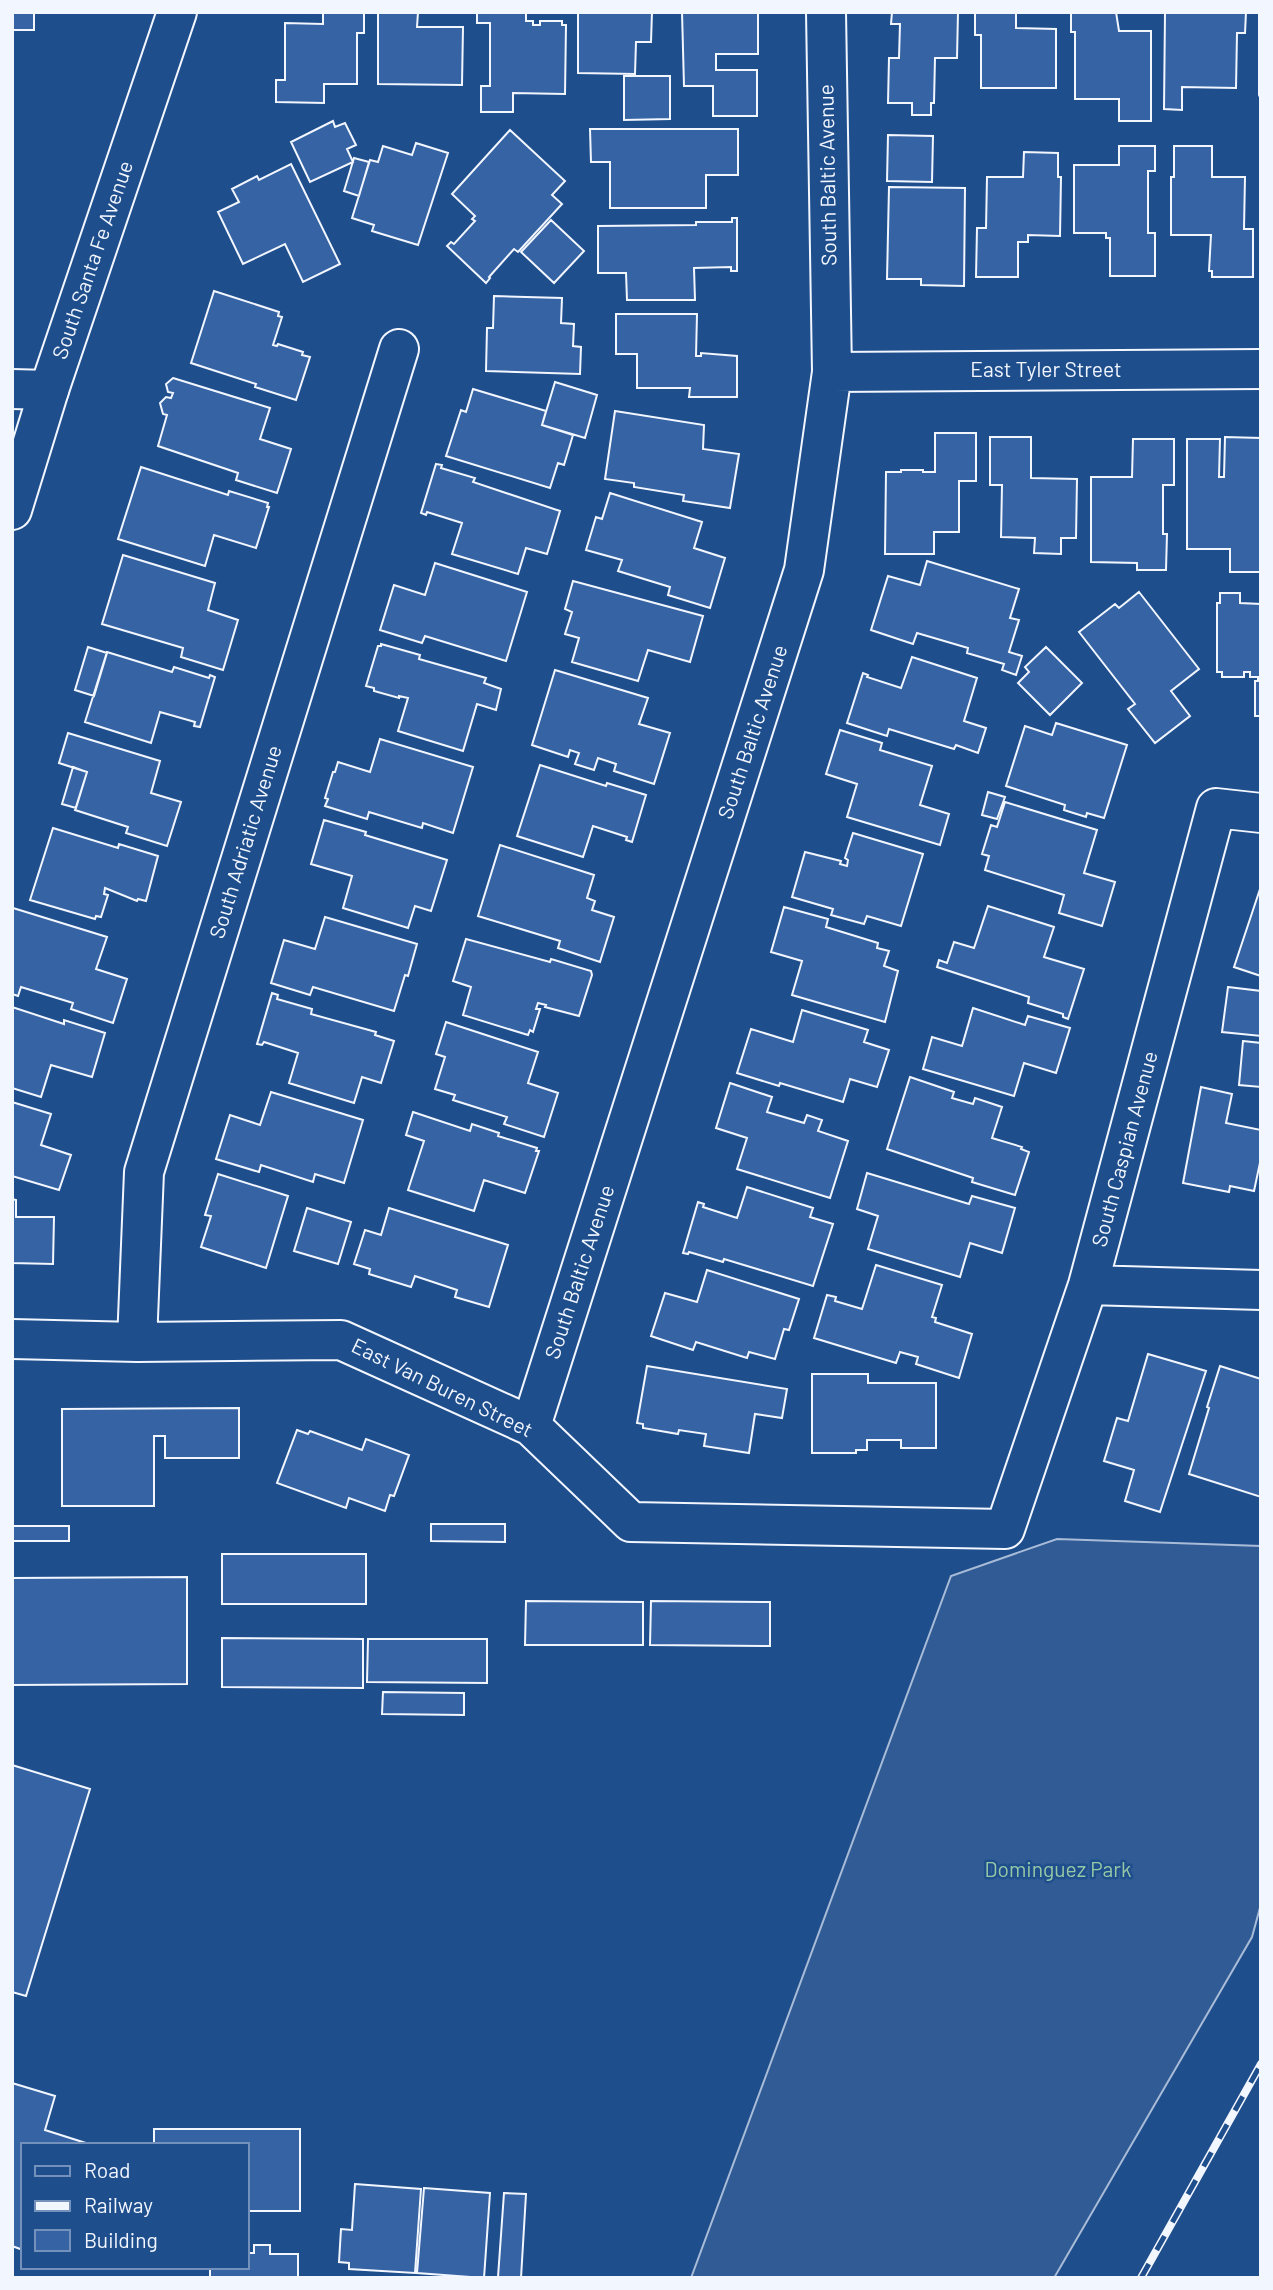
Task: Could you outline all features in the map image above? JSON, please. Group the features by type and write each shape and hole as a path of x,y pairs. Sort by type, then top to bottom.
{"street":[{"name":"South Santa Fe Avenue","path":"12,510 31,390 177,12"},
{"name":"South Baltic Avenue","path":"531,1426 804,570 832,372 826,12"},
{"name":"South Adriatic Avenue","path":"137,1342 144,1171 399,349"},
{"name":"East Tyler Street","path":"832,372 1261,369"},
{"name":"South Caspian Avenue","path":"1005,1529 1088,1285 1216,808 1261,813"},
{"path":"1088,1285 1261,1290"},
{"name":"East Van Buren Street","path":"12,1339 137,1342 341,1340 531,1426 631,1522 1005,1529"}],"shaded area":[{"name":"Dominguez Park","path":"1057,1539 1261,1546 1261,1904 1252,1937 1054,2278 691,2278 951,1576"}],"building":[{"path":"12,12 34,12 34,30 12,30"},
{"path":"323,12 364,12 364,33 357,33 357,84 324,84 324,103 276,102 276,80 285,80 285,23 323,24"},
{"path":"378,12 418,12 417,27 463,27 462,85 378,84"},
{"path":"477,12 526,12 526,21 533,21 533,25 540,25 540,21 562,21 562,25 566,25 565,94 513,93 513,112 481,112 481,86 490,86 490,23 477,23"},
{"path":"578,12 652,12 651,42 636,42 635,74 578,73"},
{"path":"682,12 758,12 758,54 716,54 716,70 757,70 757,116 713,116 713,86 684,86"},
{"path":"892,12 958,12 957,58 935,58 934,103 931,103 931,115 912,115 912,103 888,103 889,58 899,58 900,24 891,24"},
{"path":"975,12 1016,12 1016,28 1056,29 1056,88 981,88 981,35 975,35"},
{"path":"1071,12 1116,12 1119,31 1151,31 1151,121 1119,121 1119,99 1075,99 1075,32 1071,32"},
{"path":"1246,12 1245,33 1237,33 1236,88 1182,87 1182,110 1164,109 1165,13"},
{"path":"1261,12 1261,99 1259,95"},
{"path":"624,76 670,76 670,119 624,120"},
{"path":"333,121 335,127 345,123 356,145 347,149 353,162 310,182 291,142"},
{"path":"590,129 738,129 738,175 706,175 706,208 610,208 610,162 591,162"},
{"path":"510,130 565,181 552,195 562,204 518,252 514,249 486,283 447,246 451,242 454,244 475,221 472,219 475,216 452,194"},
{"path":"888,135 933,136 932,182 887,181"},
{"path":"416,143 448,153 418,245 372,231 374,225 352,218 370,160 378,162 383,146 412,155"},
{"path":"1119,146 1155,146 1155,171 1148,171 1148,233 1155,233 1155,276 1110,276 1110,238 1106,238 1106,233 1074,233 1074,165 1119,165"},
{"path":"1174,146 1212,146 1212,177 1245,177 1244,229 1253,229 1253,277 1212,277 1212,271 1209,271 1211,235 1171,235"},
{"path":"1024,152 1058,153 1058,177 1061,177 1060,236 1028,235 1028,242 1018,242 1018,277 976,277 977,228 986,228 987,177 1023,177"},
{"path":"354,158 369,162 359,196 344,191"},
{"path":"291,164 340,264 303,282 285,244 243,264 218,212 239,202 232,189 257,176 259,180"},
{"path":"889,187 965,188 964,286 921,285 921,279 887,279"},
{"path":"732,218 737,218 737,271 731,271 731,267 694,268 695,300 627,300 626,273 598,273 598,226 696,225 696,222 732,222"},
{"path":"551,220 584,251 554,283 521,252"},
{"path":"214,291 279,312 278,316 282,317 273,345 278,344 303,352 302,355 310,357 296,400 191,363"},
{"path":"494,296 562,298 561,323 574,324 573,346 581,347 580,374 486,371 487,328 493,328"},
{"path":"616,314 697,314 696,356 701,356 701,353 737,356 737,397 689,397 690,388 637,388 637,354 616,354"},
{"path":"173,378 270,408 260,439 291,449 277,493 236,480 238,473 158,446 167,415 163,414 160,403 166,397 171,398 173,393 168,392 166,384"},
{"path":"555,382 597,395 585,438 542,425"},
{"path":"473,389 546,411 542,425 573,435 564,465 558,463 550,488 446,456 461,410 466,412"},
{"path":"615,411 704,425 703,449 739,454 730,508 683,501 684,495 605,479"},
{"path":"935,433 976,433 976,481 959,481 959,532 934,532 934,554 885,554 886,472 935,472"},
{"path":"990,437 1031,437 1031,478 1077,479 1076,538 1061,538 1061,554 1034,553 1035,538 1001,537 1002,485 990,485"},
{"path":"1225,437 1261,438 1261,572 1230,572 1230,549 1187,549 1187,439 1220,439 1219,477 1224,477"},
{"path":"1133,439 1174,439 1174,485 1163,485 1163,534 1167,534 1166,570 1137,570 1137,563 1091,562 1091,477 1132,477"},
{"path":"436,464 475,478 473,482 560,511 547,554 526,548 518,574 452,554 462,523 427,512 426,515 421,513"},
{"path":"141,467 228,495 229,491 268,503 256,548 214,535 205,566 118,539"},
{"path":"610,493 702,522 694,548 725,558 710,608 668,595 670,587 618,571 622,560 586,550 596,517 602,519"},
{"path":"123,555 215,583 208,610 238,620 223,670 181,657 183,648 102,624"},
{"path":"927,561 1019,589 1010,618 1019,620 1009,652 1022,656 1016,675 1002,670 1004,664 967,653 968,648 917,633 913,644 871,630 888,576 920,585"},
{"path":"435,563 527,592 506,661 425,636 422,643 380,630 394,585 425,595"},
{"path":"573,581 703,616 690,662 648,650 638,681 572,662 579,638 565,634 572,612 565,609"},
{"path":"1139,592 1199,669 1171,691 1190,716 1155,743 1128,709 1135,704 1079,632 1115,604 1119,608"},
{"path":"1220,593 1240,593 1240,603 1261,604 1261,716 1255,716 1255,681 1258,681 1258,677 1250,677 1250,672 1244,672 1244,677 1222,677 1222,672 1217,672 1217,603 1220,603"},
{"path":"381,644 420,655 419,659 486,678 484,683 501,689 496,710 477,704 463,751 398,731 408,698 374,691 374,688 366,686 378,646"},
{"path":"88,647 107,653 94,696 75,690"},
{"path":"1046,647 1082,683 1050,715 1018,683 1029,672 1025,667"},
{"path":"107,652 172,672 174,667 209,678 210,675 215,677 200,727 194,726 195,722 160,712 151,743 85,722"},
{"path":"912,657 977,678 964,721 986,728 978,753 956,745 954,749 889,729 887,736 847,723 863,673 868,675 867,677 901,688"},
{"path":"555,670 648,698 639,724 670,733 654,784 614,771 616,764 598,758 594,770 575,764 579,753 570,750 568,757 532,745"},
{"path":"1056,723 1127,745 1104,818 1087,813 1086,817 1064,810 1065,805 1006,786 1025,726 1052,735"},
{"path":"840,730 882,743 880,750 932,766 920,805 949,814 940,845 847,817 857,784 826,774"},
{"path":"68,733 160,761 151,793 181,802 167,846 126,833 128,827 75,810 87,772 59,763"},
{"path":"380,739 473,767 453,833 423,823 422,828 369,812 367,819 325,806 328,799 325,798 338,762 370,772"},
{"path":"540,765 606,786 607,783 646,795 632,842 626,840 627,837 593,826 583,857 517,836"},
{"path":"73,767 87,772 76,808 62,804"},
{"path":"988,792 1005,797 997,819 982,815"},
{"path":"1005,802 1097,830 1084,873 1115,882 1102,926 1059,913 1064,895 985,870 989,856 982,854 991,825 997,827"},
{"path":"324,820 447,860 431,911 415,906 408,928 343,908 352,876 311,864"},
{"path":"53,828 118,848 119,844 158,856 146,901 137,901 105,888 104,894 108,895 101,917 96,916 95,919 30,900"},
{"path":"853,833 923,854 901,926 867,916 864,924 831,915 833,909 792,897 805,852 841,861 840,864 847,866 848,860 845,858"},
{"path":"500,845 594,875 587,898 595,901 592,910 614,917 600,962 558,948 560,941 478,916"},
{"path":"1261,886 1261,976 1234,967"},
{"path":"988,906 1054,927 1044,957 1084,969 1068,1019 1063,1017 1063,1014 1028,1003 1029,997 937,967 939,960 947,963 954,942 974,948"},
{"path":"784,907 828,919 826,927 878,943 877,948 889,951 884,966 898,971 885,1022 792,995 802,961 771,952"},
{"path":"13,908 107,937 96,969 127,979 113,1023 71,1009 73,1003 21,987 18,996 12,994"},
{"path":"325,917 417,944 394,1011 313,987 310,995 271,983 284,940 315,949"},
{"path":"466,939 591,971 579,1016 538,1003 536,1009 540,1009 533,1032 530,1030 528,1035 463,1015 471,987 453,981"},
{"path":"1228,987 1261,991 1261,1036 1222,1032"},
{"path":"272,993 278,995 277,999 312,1009 311,1014 376,1032 375,1035 394,1041 381,1083 362,1077 354,1103 289,1083 298,1053 264,1042 262,1045 257,1044"},
{"path":"12,1007 64,1024 64,1020 105,1033 92,1077 51,1065 41,1097 12,1088"},
{"path":"973,1008 1025,1025 1028,1016 1070,1028 1056,1073 1024,1063 1014,1096 923,1069 932,1037 962,1046"},
{"path":"802,1010 868,1030 864,1042 889,1050 877,1087 850,1079 843,1102 737,1073 751,1029 793,1042"},
{"path":"446,1022 538,1052 528,1083 558,1093 544,1137 504,1124 507,1117 453,1100 455,1095 435,1089 445,1057 436,1054"},
{"path":"1243,1041 1261,1043 1261,1087 1239,1085"},
{"path":"910,1077 954,1092 952,1098 973,1104 975,1098 1002,1107 992,1138 1022,1147 1021,1149 1029,1152 1015,1195 972,1182 973,1178 887,1149"},
{"path":"730,1083 772,1097 767,1112 804,1123 807,1115 822,1120 818,1131 848,1141 830,1198 737,1169 747,1138 716,1128"},
{"path":"1201,1087 1232,1094 1226,1123 1261,1130 1261,1158 1254,1191 1230,1186 1229,1192 1183,1183"},
{"path":"271,1092 363,1120 344,1183 315,1174 313,1182 261,1165 259,1172 216,1159 230,1115 260,1125"},
{"path":"12,1102 51,1114 41,1145 71,1155 59,1190 12,1176"},
{"path":"413,1112 470,1131 472,1124 499,1133 498,1136 537,1148 536,1151 539,1151 525,1193 484,1180 474,1211 408,1190 424,1141 406,1135"},
{"path":"867,1173 969,1204 972,1196 1015,1208 1002,1253 970,1243 960,1277 868,1249 878,1216 857,1209"},
{"path":"218,1174 288,1196 266,1268 201,1247 211,1216 205,1215"},
{"path":"747,1187 813,1208 810,1217 833,1224 813,1286 724,1259 723,1262 689,1252 683,1253 698,1202 704,1204 703,1207 737,1218"},
{"path":"12,1199 16,1200 16,1217 54,1217 53,1264 12,1263"},
{"path":"307,1208 351,1222 338,1264 294,1251"},
{"path":"389,1208 508,1245 489,1307 455,1297 457,1290 415,1276 411,1287 369,1274 370,1269 354,1264 365,1230 381,1235"},
{"path":"876,1265 942,1285 932,1317 936,1318 935,1322 972,1334 959,1378 916,1364 918,1357 900,1352 896,1363 814,1338 827,1295 836,1297 835,1301 862,1309"},
{"path":"707,1270 799,1299 789,1330 784,1329 775,1359 749,1352 747,1358 696,1342 693,1350 651,1336 665,1293 697,1302"},
{"path":"1148,1354 1206,1371 1160,1512 1125,1501 1134,1470 1104,1461 1117,1418 1128,1421"},
{"path":"647,1366 787,1389 782,1418 755,1414 749,1453 704,1446 706,1434 679,1430 678,1434 643,1428 643,1424 637,1423"},
{"path":"1220,1366 1261,1379 1261,1497 1189,1474"},
{"path":"812,1374 868,1374 868,1383 936,1383 936,1448 901,1448 901,1440 867,1440 867,1450 856,1450 856,1453 812,1453"},
{"path":"239,1408 239,1458 165,1458 165,1436 154,1436 154,1506 62,1506 62,1409"},
{"path":"297,1430 308,1434 310,1431 362,1450 366,1439 409,1455 394,1496 390,1495 385,1511 349,1498 346,1508 277,1483"},
{"path":"431,1524 505,1524 505,1542 431,1541"},
{"path":"12,1526 69,1526 69,1541 12,1541"},
{"path":"222,1554 366,1554 366,1604 222,1604"},
{"path":"187,1577 187,1684 12,1685 12,1578"},
{"path":"526,1601 643,1602 643,1645 525,1645"},
{"path":"651,1601 770,1602 770,1646 650,1645"},
{"path":"222,1638 363,1639 363,1688 222,1687"},
{"path":"368,1639 487,1639 487,1683 367,1682"},
{"path":"383,1692 464,1693 464,1715 382,1714"},
{"path":"12,1765 90,1789 26,1996 12,1992"},
{"path":"12,2083 55,2096 45,2130 86,2143 21,2143 21,2249 12,2246"},
{"path":"154,2129 300,2129 300,2211 248,2211 248,2143 154,2143"},
{"path":"355,2184 421,2189 415,2273 349,2269 349,2263 339,2262 341,2229 352,2230"},
{"path":"424,2188 490,2193 484,2278 417,2273"},
{"path":"504,2193 526,2194 521,2278 498,2277"},
{"path":"254,2245 270,2245 270,2254 298,2254 298,2278 210,2278 210,2269 248,2269 248,2253 254,2253"}],"railway":[{"path":"1141,2278 1261,2064"}]}
